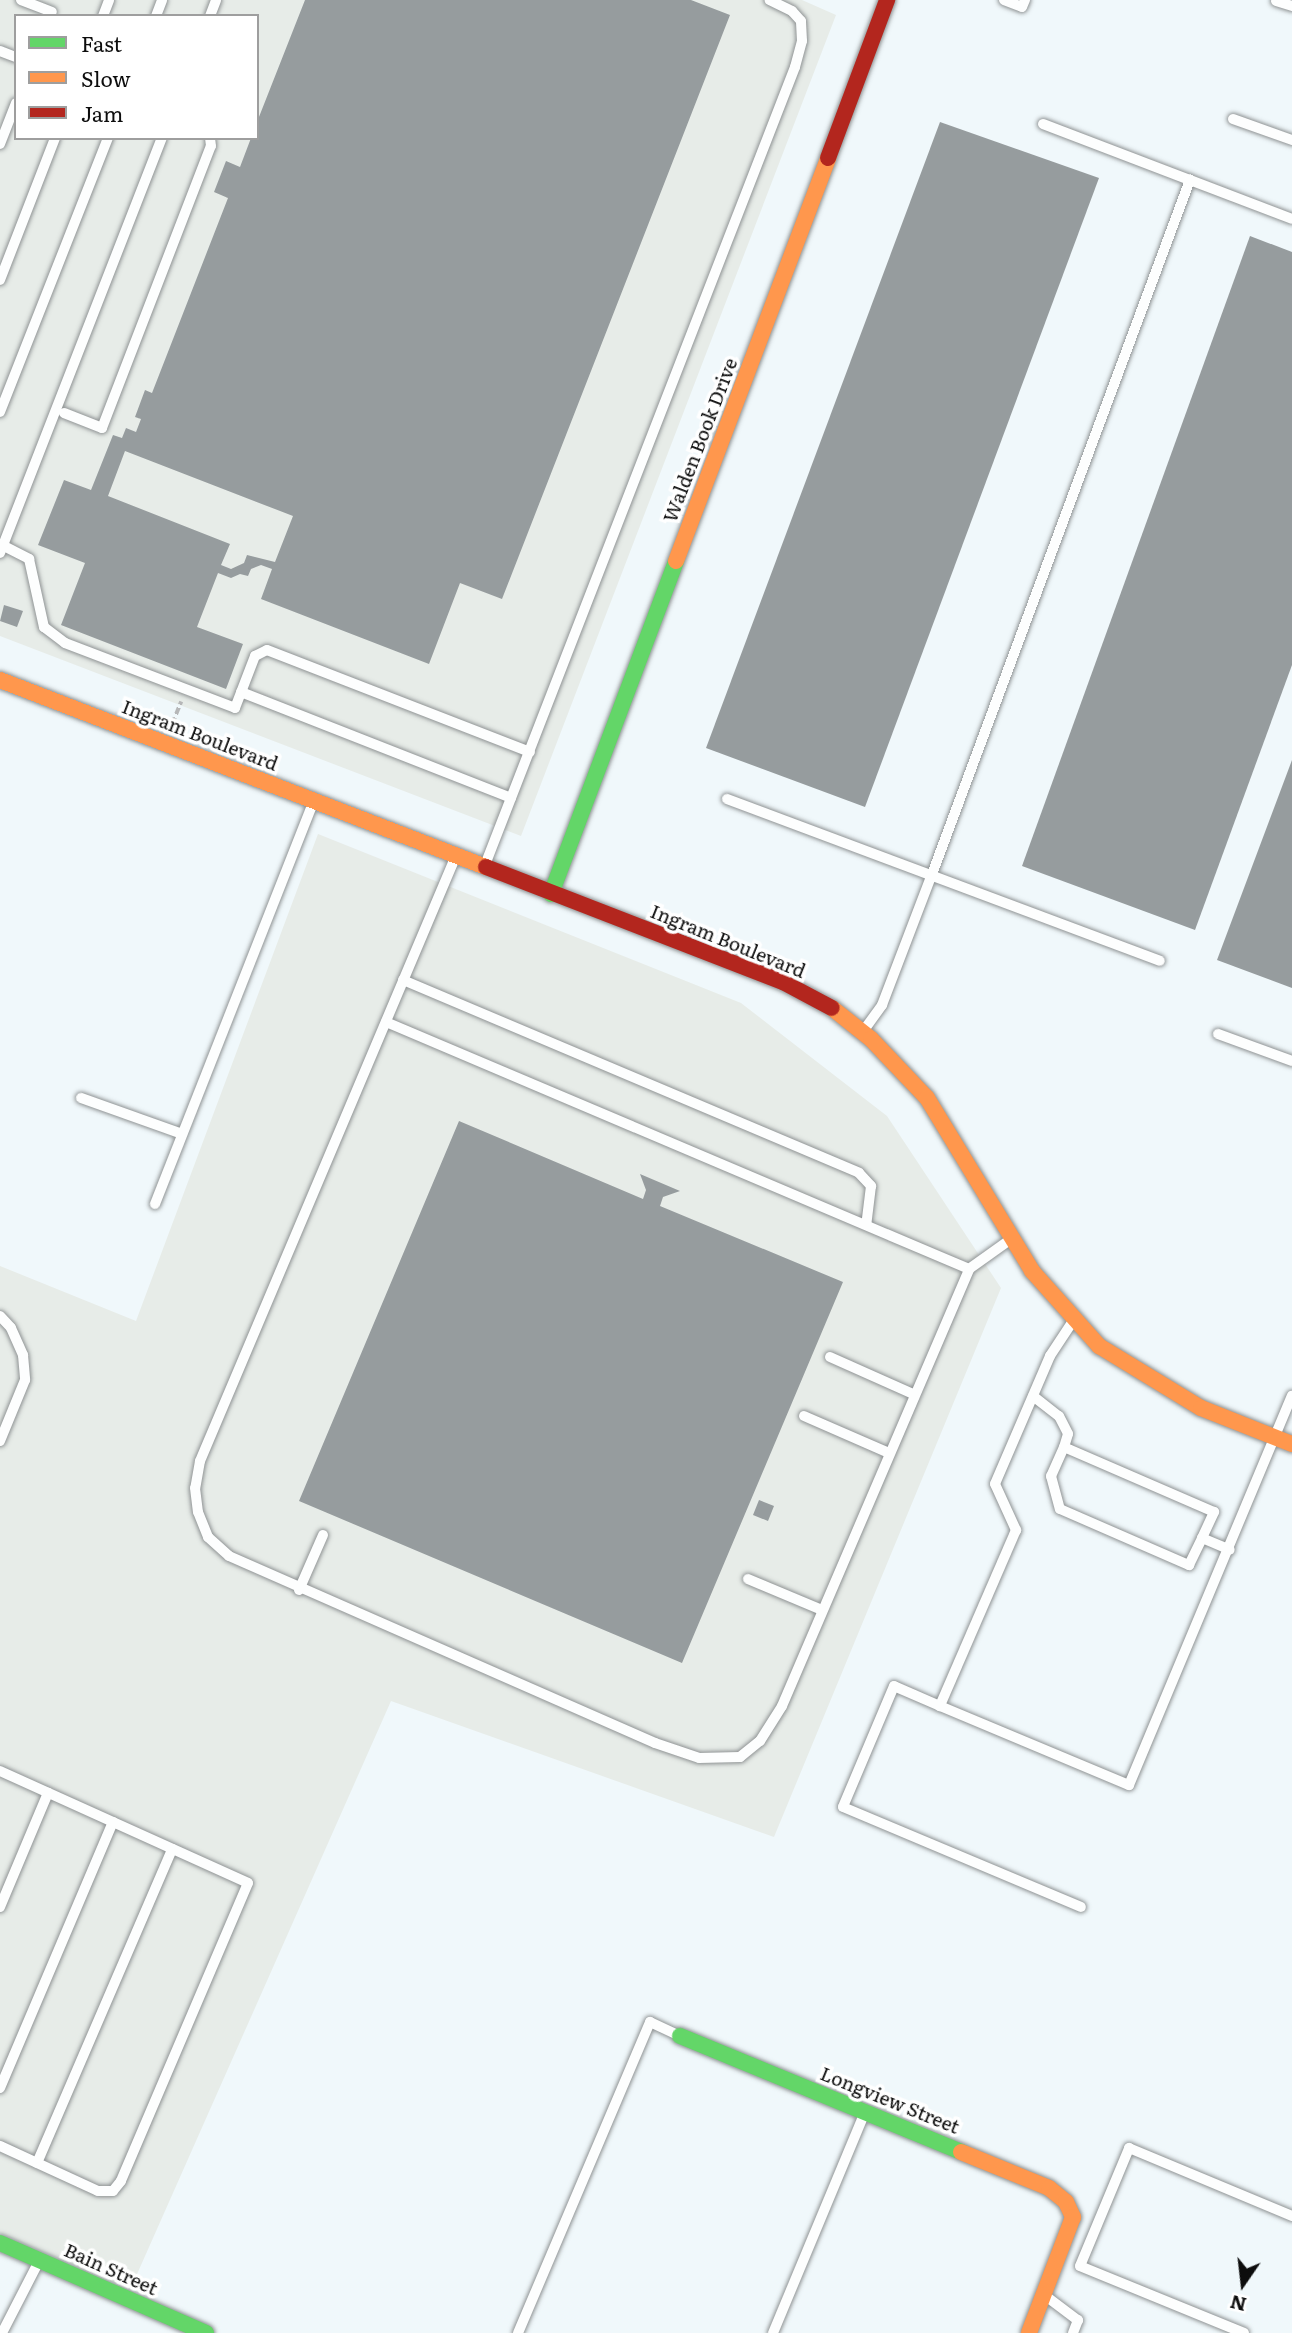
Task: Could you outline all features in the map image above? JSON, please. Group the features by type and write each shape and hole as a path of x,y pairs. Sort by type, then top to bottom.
{"street":[{"name":"Walden Book Drive","path":"551,894 887,0"},
{"name":"Ingram Boulevard","path":"0,680 313,803 783,982 833,1009 863,1033 927,1098 1031,1271 1099,1346 1140,1374 1201,1408 1285,1441"},
{"name":"Longview Street","path":"680,2036 1048,2188 1066,2202 1073,2217 1045,2295"},
{"name":"Bain Street","path":"0,2243 176,2327 206,2333"},
{"path":"1029,2333 1045,2295"}],"lane":[{"path":"20,0 51,14 56,0"},
{"path":"484,868 797,60 801,21 792,11 769,0"},
{"path":"1004,0 1022,7 1025,0"},
{"path":"1276,1 1292,6"},
{"path":"0,144 14,108"},
{"path":"1233,119 1292,140"},
{"path":"1043,124 1292,219"},
{"path":"0,280 54,140"},
{"path":"0,412 107,140"},
{"path":"161,140 1,548 29,559 42,621 58,640 235,708 255,656 267,650 530,752"},
{"path":"64,413 102,428 211,146 210,140"},
{"path":"863,1033 882,1005 1190,180"},
{"path":"241,692 511,798"},
{"path":"727,799 1160,961"},
{"path":"155,1204 313,803"},
{"path":"455,856 196,1475 198,1512 217,1547 242,1565 656,1743 714,1760 740,1757 765,1735 970,1269 1013,1237"},
{"path":"403,980 859,1173 872,1186 866,1224"},
{"path":"386,1021 970,1269"},
{"path":"1218,1034 1292,1061"},
{"path":"81,1098 182,1134"},
{"path":"0,1316 23,1354 25,1380 0,1440"},
{"path":"940,1706 1016,1530 995,1484 1051,1356 1075,1319"},
{"path":"830,1357 914,1394"},
{"path":"1034,1396 1059,1416 1068,1434 1051,1476 1060,1509 1189,1565 1214,1512 1064,1447"},
{"path":"1081,1907 843,1807 894,1686 1129,1785 1230,1550 1285,1441 1292,1396"},
{"path":"804,1416 888,1453"},
{"path":"299,1590 323,1535"},
{"path":"1202,1538 1230,1550"},
{"path":"748,1578 822,1610"},
{"path":"0,1771 248,1883 126,2169 113,2191 98,2191 0,2146"},
{"path":"0,1907 48,1793"},
{"path":"0,2088 113,1822"},
{"path":"37,2163 172,1849"},
{"path":"518,2333 650,2022 680,2036"},
{"path":"772,2333 865,2112"},
{"path":"1244,2333 1080,2266 1129,2148 1292,2216"},
{"path":"2,2333 39,2260"},
{"path":"1045,2295 1078,2320 1073,2333"}],"path":[{"path":"171,726 181,701"}],"shaded area":[{"path":"0,0 802,0 836,15 521,836 0,636"},
{"path":"318,834 741,1003 887,1116 1001,1288 774,1837 391,1701 130,2290 0,2233 0,1266 136,1321"}],"building":[{"path":"305,0 691,0 730,15 502,599 460,583 429,664 261,599 272,569 261,565 251,569 248,576 240,574 231,578 218,573 197,627 243,644 226,689 61,625 85,563 38,545 64,480 91,490 113,435 122,438 126,428 136,432 141,419 135,417 145,390 152,393 228,198 214,192 226,161 240,167 250,140 259,140 259,117","holes":["125,451 293,516 275,562 247,555 244,563 231,569 221,565 230,544 108,496"]},
{"path":"940,122 1099,178 865,807 706,748"},
{"path":"1250,236 1292,252 1292,665 1195,930 1022,866"},
{"path":"4,605 23,611 17,627 0,621"},
{"path":"1292,760 1292,988 1217,960"},
{"path":"459,1121 643,1199 646,1190 640,1174 680,1191 663,1197 660,1206 843,1282 682,1663 299,1501"},
{"path":"759,1500 774,1506 768,1521 753,1515"}],"traffic: fast":[{"path":"551,894 676,561"},
{"path":"680,2036 961,2152"},
{"path":"0,2243 206,2333"}],"traffic: slow":[{"path":"676,561 828,158"},
{"path":"0,680 486,867"},
{"path":"832,1008 871,1039 927,1098 1032,1271 1099,1346 1201,1408 1292,1444"},
{"path":"961,2152 1049,2188 1066,2202 1073,2217 1029,2333"}],"traffic: jam":[{"path":"828,158 887,0"},
{"path":"486,867 783,982 832,1008"}]}
